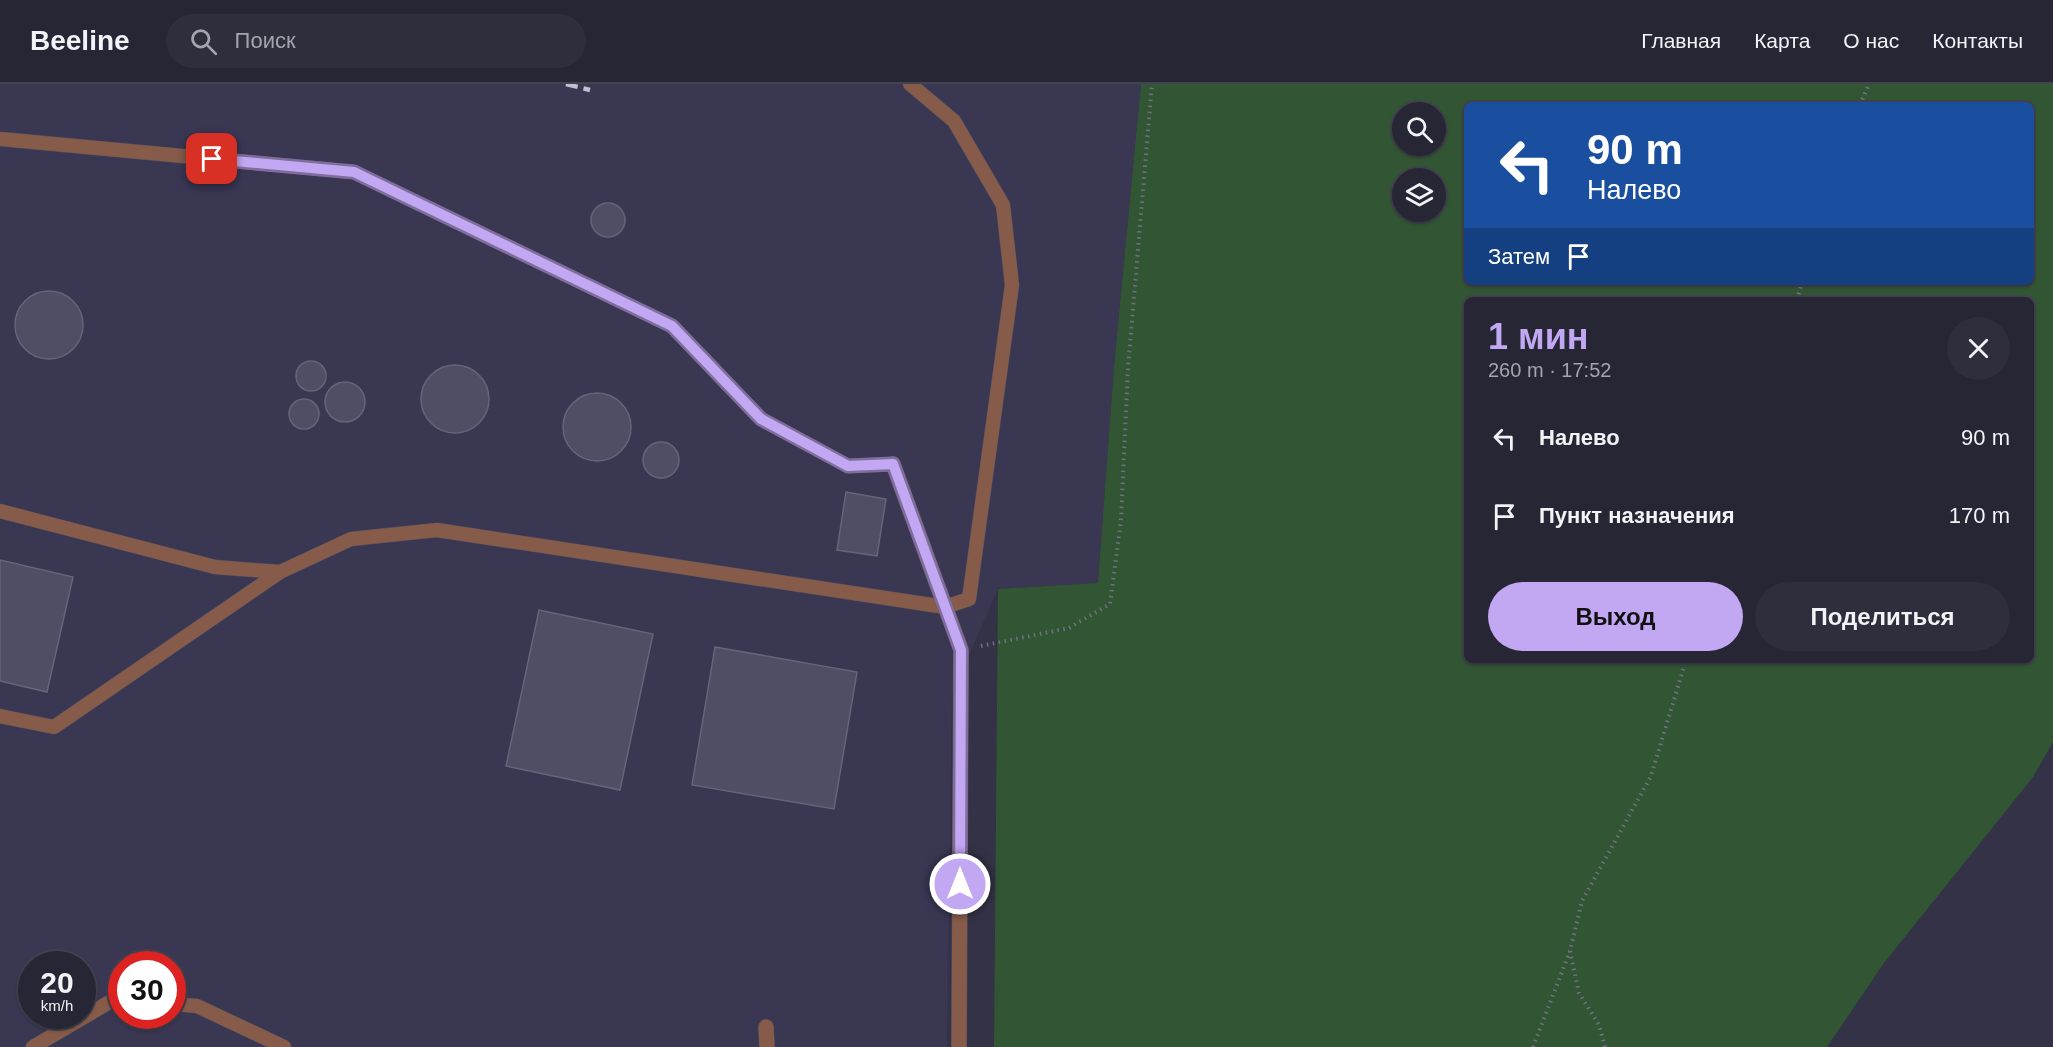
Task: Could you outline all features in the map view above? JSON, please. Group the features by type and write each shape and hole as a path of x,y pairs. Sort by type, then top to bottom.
{"street":[{"path":"893,464 961,650 959,1047"},
{"path":"766,1027 767,1047"}],"lane":[{"path":"0,716 54,727 280,572 351,539 436,530 945,608 969,599 1012,285 1003,205 954,121 910,84"},
{"path":"0,139 354,172 672,326 761,419 848,466 893,464"},
{"path":"0,511 215,567 280,572"},
{"path":"33,1047 108,1003"},
{"path":"186,1005 197,1006 284,1047"}],"path":[{"path":"961,650 1069,628 1110,604 1121,520 1128,368 1152,84"},
{"path":"1861,102 1869,84"},
{"path":"1533,1047 1570,951 1582,901 1651,776 1685,663"},
{"path":"1570,951 1579,993 1599,1025 1605,1047"}],"shaded area":[{"path":"0,84 1141,84 1114,367 1098,584 998,589 952,694 947,1047 0,1047"}],"green space":[{"path":"1141,84 2053,84 2053,742 2033,777 1884,963 1827,1047 994,1047 998,589 1098,583 1114,367"}],"building":[{"path":"608,203 620,208 625,220 620,232 608,237 596,232 591,220 596,208"},
{"path":"49,291 62,293 73,301 81,312 83,325 81,338 73,349 62,357 49,359 36,357 25,349 17,338 15,325 17,312 25,301 36,293"},
{"path":"311,361 322,365 326,376 322,387 311,391 300,387 296,376 300,365"},
{"path":"455,365 468,368 479,375 486,386 489,399 486,412 479,423 468,430 455,433 442,430 431,423 424,412 421,399 424,386 431,375 442,368"},
{"path":"345,382 353,383 359,388 364,394 364,410 359,416 353,421 345,422 337,421 331,416 326,410 325,402 326,394 331,388 337,383"},
{"path":"597,393 610,396 621,403 628,414 631,427 628,440 621,451 610,458 597,461 584,458 573,451 566,440 563,427 566,414 573,403 584,396"},
{"path":"304,399 315,403 319,414 315,425 304,429 293,425 289,414 293,403"},
{"path":"661,442 674,447 679,460 674,473 661,478 648,473 643,460 648,447"},
{"path":"846,492 886,499 877,556 837,550"},
{"path":"0,560 73,577 47,692 0,681"},
{"path":"539,610 653,634 620,790 506,766"},
{"path":"715,647 857,672 834,809 692,785"}],"railway":[{"path":"566,84 590,90"}],"route":[{"path":"212,159 354,172 672,326 761,419 848,466 893,464 961,650 960,884"}]}
